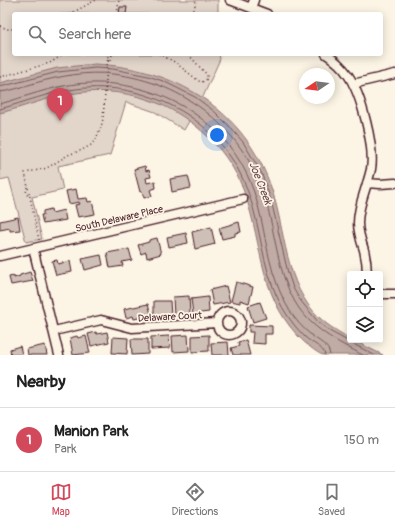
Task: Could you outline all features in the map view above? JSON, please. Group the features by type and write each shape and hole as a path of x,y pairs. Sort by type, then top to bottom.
{"street":[{"path":"230,0 253,4 264,12"},
{"path":"330,56 342,66 354,84 371,146 371,169 360,202 358,222 358,230 364,251 367,271"},
{"path":"354,84 395,74"},
{"path":"367,183 395,183"},
{"name":"South Delaware Place","path":"0,256 243,199"},
{"path":"37,248 60,355"},
{"path":"383,294 395,294"},
{"name":"Delaware Court","path":"54,331 101,320 132,328 217,323"}],"path":[{"path":"74,12 96,0"},
{"path":"117,12 119,0"},
{"path":"193,12 196,0"},
{"path":"0,26 7,29 12,29"},
{"path":"0,77 50,63 61,56"},
{"path":"37,248 25,173 47,168 62,158 82,150 94,143 102,127 108,56"},
{"path":"108,61 111,61 112,56"},
{"path":"164,56 173,61 199,81 206,81 207,75 190,56"}],"shaded area":[{"path":"0,0 218,0 218,12 12,12 12,56 219,56 220,59 203,97 184,130 155,112 126,102 110,155 58,166 63,190 32,197 42,239 26,242 9,178 0,180"}],"water":[{"name":"Joe Creek","path":"95,64 124,67 152,74 178,84 202,98 224,115 243,135 259,159 271,187 293,273 299,290 308,305 323,321 347,337 347,343 359,343 383,355 323,355 314,350 299,337 285,320 268,283 248,204 236,173 215,144 197,127 177,113 141,97 102,91 66,94 0,113 0,83 57,68"}],"building":[{"path":"120,7 127,7 126,12 119,12"},
{"path":"145,166 146,171 149,170 151,177 146,178 147,183 155,181 156,188 150,190 152,196 144,198 142,191 140,192 134,169"},
{"path":"188,176 191,188 172,192 170,179"},
{"path":"76,189 78,199 87,198 88,202 92,201 95,214 78,217 75,205 80,204 79,202 69,204 66,191"},
{"path":"51,209 52,213 64,210 66,220 43,224 41,215 43,215 43,211"},
{"path":"18,217 20,230 10,231 10,228 0,230 0,221"},
{"path":"239,222 241,232 235,233 235,236 222,239 219,228"},
{"path":"211,227 215,244 195,249 192,232"},
{"path":"186,233 188,243 169,247 167,237"},
{"path":"157,238 161,254 147,258 146,252 141,254 138,245"},
{"path":"129,249 132,260 122,262 123,266 110,268 107,253"},
{"path":"101,255 103,265 85,270 82,259"},
{"path":"57,260 58,264 70,261 72,272 56,275 52,261"},
{"path":"30,272 33,281 11,285 9,277 14,276 14,278"},
{"path":"236,282 253,287 249,303 240,300 240,303 231,301"},
{"path":"226,286 230,302 213,305 210,290"},
{"path":"189,296 190,314 174,316 173,297"},
{"path":"208,297 209,312 193,314 191,299"},
{"path":"154,301 170,301 171,316 154,317"},
{"path":"260,302 266,318 253,322 248,306"},
{"path":"148,304 152,317 134,319 133,316 126,318 124,309"},
{"path":"249,325 272,326 272,334 265,334 265,344 252,343 253,332 249,332"},
{"path":"96,332 97,334 107,332 109,342 91,346 88,334"},
{"path":"188,335 189,351 173,352 172,336"},
{"path":"209,335 209,351 192,352 192,336"},
{"path":"77,336 78,338 86,336 90,353 73,355 70,338"},
{"path":"169,336 170,348 151,349 151,337"},
{"path":"113,337 128,338 127,354 112,353"},
{"path":"131,339 148,339 148,354 132,355"},
{"path":"246,340 250,355 233,355 231,348 239,346 238,342"},
{"path":"228,342 229,355 212,355 211,343"},
{"path":"45,345 47,355 28,355 27,349"},
{"path":"20,346 22,355 11,355 10,349"}],"place":[{"name":"Manion Park","path":"60,121"}]}
